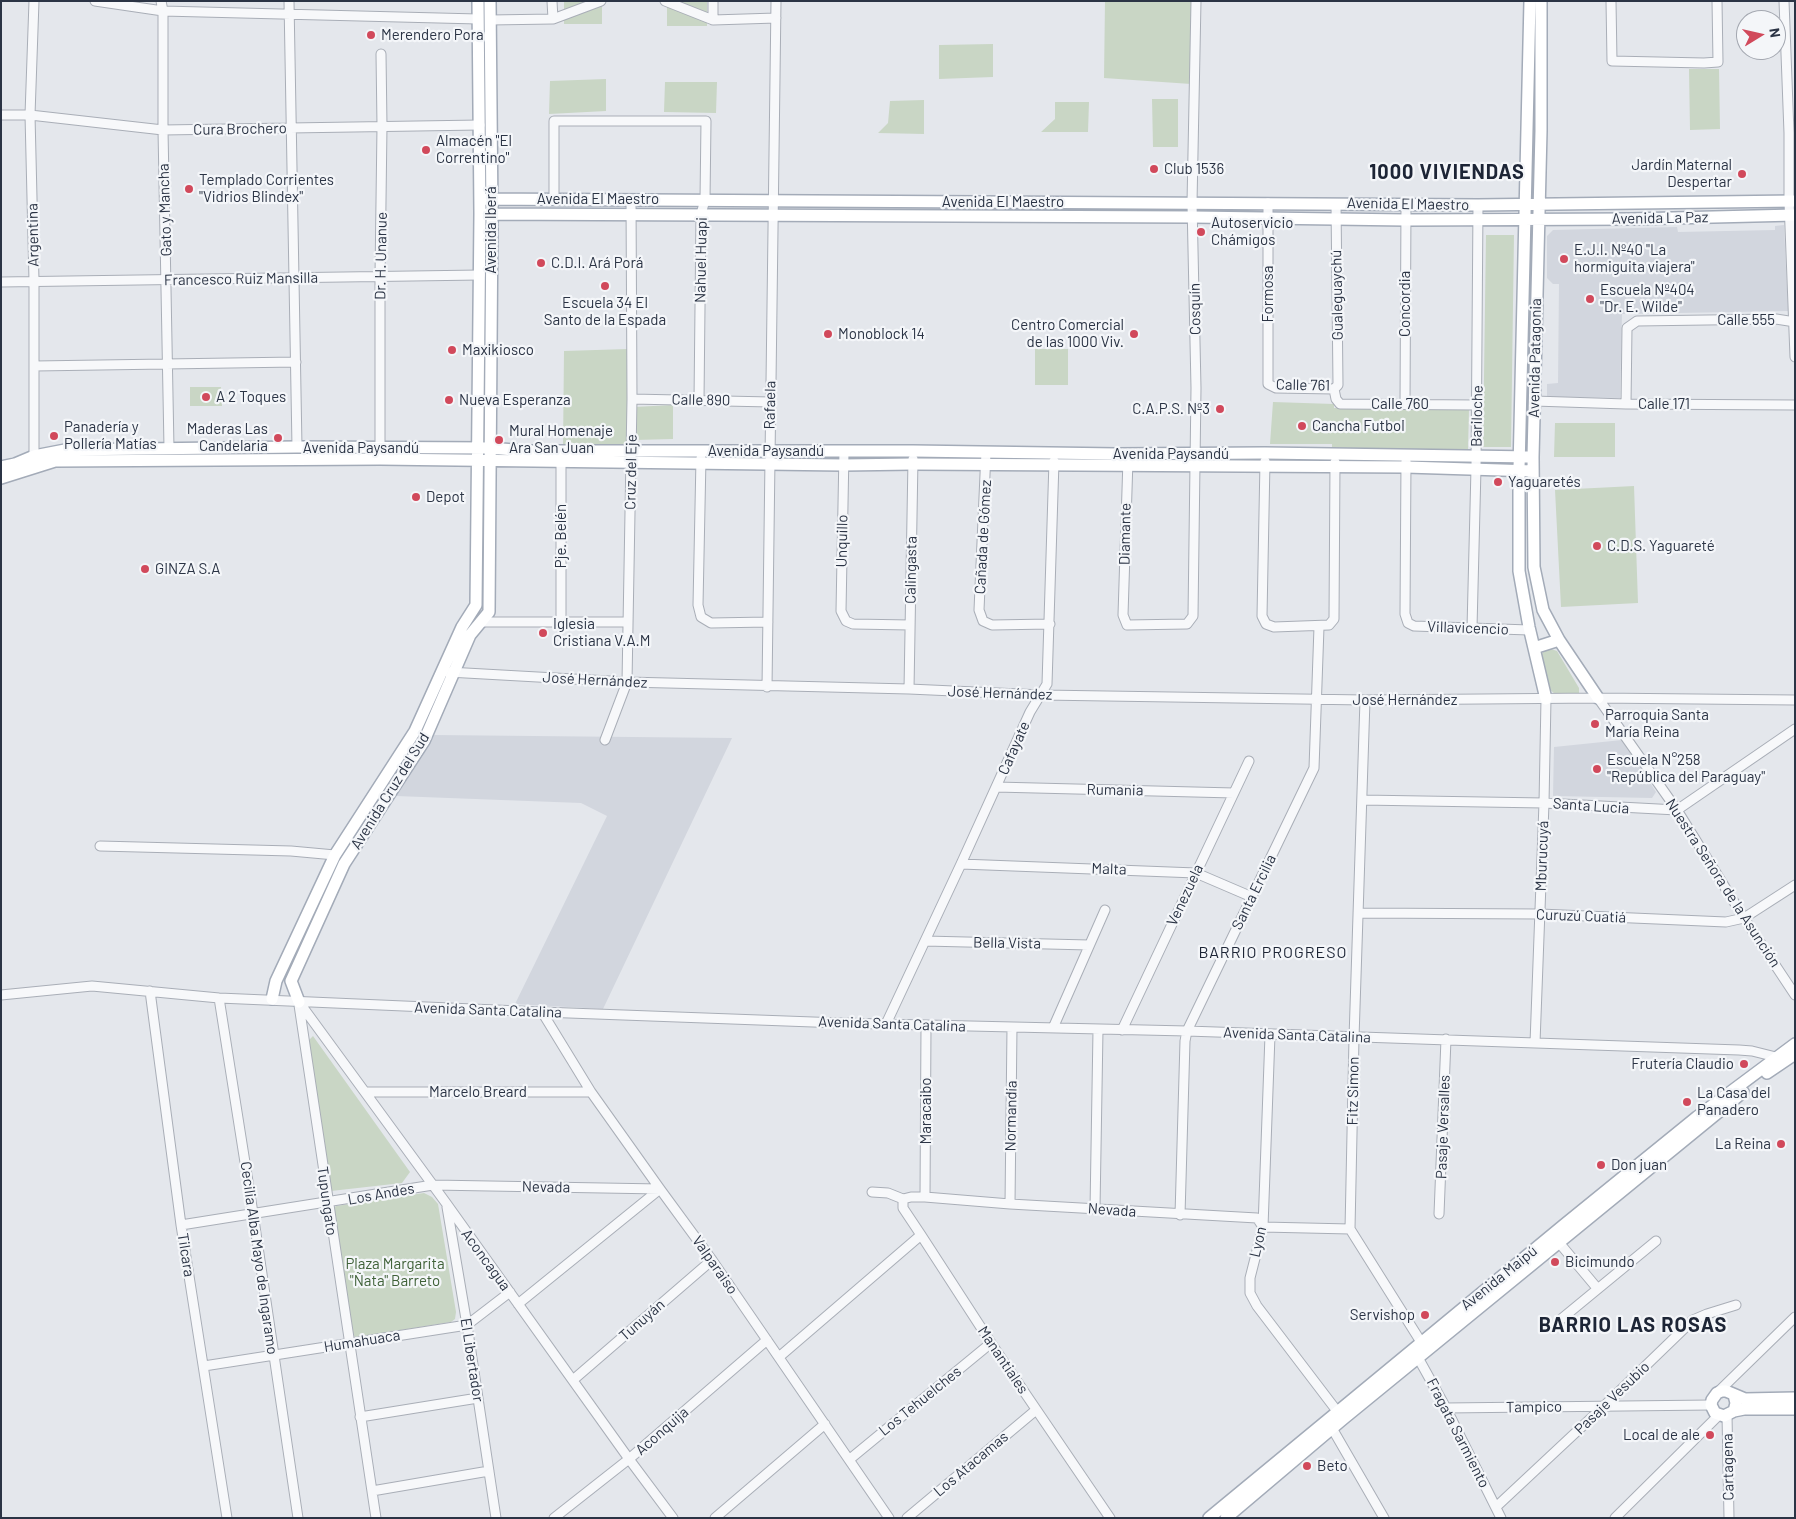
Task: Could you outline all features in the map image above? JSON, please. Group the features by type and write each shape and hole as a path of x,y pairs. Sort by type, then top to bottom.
{"main road":[{"name":"Avenida Iberá","path":"478,1 480,275 484,454"},
{"name":"Avenida Iberá","path":"484,454 492,214 490,1"},
{"name":"Avenida Patagonia","path":"1530,1 1519,469 1519,571 1546,699"},
{"name":"Avenida Patagonia","path":"1541,1 1539,204 1533,457 1534,567 1543,610 1559,640 1598,698"},
{"name":"Avenida El Maestro","path":"480,199 1526,204"},
{"name":"Avenida La Paz","path":"1526,204 1792,201"},
{"name":"Avenida El Maestro","path":"480,214 1192,216 1525,220"},
{"name":"Avenida La Paz","path":"1525,220 1792,215"},
{"name":"Avenida Paysandú","path":"1,467 15,464 34,456 65,450 297,447 380,453"},
{"name":"Avenida Paysandú","path":"1,478 61,461 380,453 484,454 561,450 1054,453 1128,460"},
{"name":"Avenida Paysandú","path":"484,454 561,463 843,465 1054,465 1128,460 1194,460 1265,453 1336,455 1406,461 1476,462 1533,457"},
{"name":"Avenida Cruz del Sud","path":"298,1002 291,981 344,864 424,741 470,635 489,612 484,454"},
{"name":"Avenida Cruz del Sud","path":"272,999 276,981 335,855 415,731 462,627 476,605 484,454"},
{"name":"Avenida Paysandú","path":"1194,460 1265,467 1335,467 1406,461"},
{"name":"Avenida Paysandú","path":"1476,462 1533,471"},
{"path":"1534,648 1559,640"},
{"name":"Avenida Maipú","path":"1209,1518 1228,1514 1417,1349 1556,1238 1697,1117 1778,1060 1795,1044"},
{"name":"Avenida Maipú","path":"1778,1060 1795,1054"},
{"path":"1795,1398 1744,1398 1726,1391 1717,1393 1714,1396 1712,1405 1715,1413 1727,1414 1744,1409 1795,1408"},
{"path":"1727,1414 1736,1403 1734,1395"}],"street":[{"name":"Argentina","path":"34,1 30,115 35,366 34,468"},
{"path":"95,1 163,11 478,19"},
{"name":"Gato y Mancha","path":"161,1 163,11 168,448"},
{"path":"289,1 297,447"},
{"path":"552,1 553,19"},
{"path":"490,20 553,19 601,1"},
{"path":"665,1 713,20 776,18"},
{"path":"713,1 713,20"},
{"path":"774,201 776,1"},
{"name":"Cosquín","path":"1193,616 1196,388 1192,203 1196,1"},
{"path":"1611,1 1612,61 1704,63 1718,62 1717,1"},
{"path":"1784,1 1790,23 1789,133 1795,357"},
{"name":"Dr. H. Unanue","path":"380,453 381,54"},
{"name":"Cura Brochero","path":"1,115 30,115 163,130 480,125"},
{"name":"Nahuel Huapi","path":"554,199 554,121 706,121 705,200 701,214 699,400"},
{"name":"Cruz del Eje","path":"606,740 626,682 632,399 631,200"},
{"name":"Rafaela","path":"767,686 774,201"},
{"name":"Formosa","path":"1268,203 1268,384"},
{"name":"Gualeguaychú","path":"1336,204 1336,387"},
{"name":"Concordia","path":"1405,404 1406,204"},
{"name":"Bariloche","path":"1472,628 1477,405 1478,205"},
{"name":"Francesco Ruiz Mansilla","path":"1,282 480,275"},
{"name":"Calle 555","path":"1626,404 1627,328 1637,320 1776,319 1794,322"},
{"path":"35,366 296,362"},
{"name":"Calle 761","path":"1268,384 1276,388 1336,387"},
{"name":"Calle 760","path":"1336,387 1336,399 1340,404 1477,405"},
{"name":"Calle 890","path":"632,399 770,402"},
{"name":"Calle 171","path":"1534,401 1626,404 1795,405"},
{"name":"Pje. Belén","path":"561,450 561,622"},
{"path":"701,450 698,605 701,617 711,623 768,622"},
{"name":"Unquillo","path":"844,451 841,611 846,621 853,624 910,625"},
{"name":"Calingasta","path":"908,689 913,451"},
{"name":"Cañada de Gómez","path":"986,452 979,610 983,621 992,625 1050,624"},
{"name":"Cafayate","path":"886,1024 1030,712 1048,684 1054,453"},
{"path":"1265,453 1262,616 1266,624 1274,627 1324,626 1334,619 1336,455"},
{"name":"Diamante","path":"1128,460 1123,615 1127,625 1187,624 1193,616"},
{"name":"Villavicencio","path":"1406,461 1405,614 1408,623 1414,626 1530,630"},
{"path":"480,622 628,622"},
{"name":"Santa Ercilia","path":"1180,1215 1185,1041 1187,1031 1314,768 1317,700 1324,626"},
{"name":"José Hernández","path":"442,672 626,682 908,689 1042,696 1317,700 1598,698"},
{"path":"1598,698 1795,700"},
{"name":"Nuestra Señora de la Asunción","path":"1598,698 1677,810 1744,918 1795,995"},
{"name":"Mburucuyá","path":"1536,1043 1546,699"},
{"name":"Fitz Simon","path":"1350,1230 1365,700"},
{"path":"1677,810 1795,729"},
{"name":"Venezuela","path":"1122,1030 1249,761"},
{"name":"Rumania","path":"996,787 1234,793"},
{"name":"Santa Lucia","path":"1362,800 1544,803 1677,810"},
{"path":"100,846 291,851 335,855"},
{"name":"Malta","path":"961,864 1196,872 1252,897"},
{"name":"Curuzú Cuatiá","path":"1358,913 1540,914 1726,922 1744,918 1795,885"},
{"path":"1052,1028 1106,910"},
{"name":"Bella Vista","path":"924,941 1090,945"},
{"name":"Avenida Santa Catalina","path":"1,995 92,986 219,998 542,1012 926,1026 1187,1031 1739,1050 1752,1051 1778,1060"},
{"name":"Tilcara","path":"150,991 181,1225 227,1518"},
{"name":"Cecilia Alba Mayo de Ingaramo","path":"219,998 298,1518"},
{"name":"Aconcagua","path":"298,1002 433,1185 673,1518"},
{"name":"Tupungato","path":"298,1002 376,1518"},
{"name":"Valparaiso","path":"542,1012 591,1092 712,1260 890,1518"},
{"name":"Maracaibo","path":"926,1026 926,1197"},
{"name":"Normandía","path":"1010,1204 1012,1027"},
{"path":"1095,1209 1098,1030"},
{"name":"Lyon","path":"1270,1035 1263,1227 1250,1278 1250,1293 1340,1416"},
{"name":"Pasaje Versalles","path":"1439,1214 1446,1040"},
{"name":"Marcelo Breard","path":"364,1092 591,1092"},
{"name":"Los Andes","path":"181,1225 433,1185"},
{"name":"Nevada","path":"433,1185 660,1189"},
{"path":"518,1304 660,1189"},
{"name":"Nevada","path":"872,1192 888,1193 903,1200 911,1197 926,1197 1180,1215 1257,1218 1263,1227 1350,1230"},
{"name":"Manantiales","path":"903,1200 903,1208 991,1343 1110,1518"},
{"name":"El Libertador","path":"446,1204 467,1325 496,1518"},
{"path":"1350,1230 1417,1349"},
{"path":"779,1357 921,1235"},
{"path":"1556,1238 1597,1288"},
{"path":"1560,1320 1656,1241"},
{"name":"Tunuyán","path":"573,1380 712,1260"},
{"name":"Humahuaca","path":"204,1366 467,1325 510,1292"},
{"name":"Pasaje Vesubio","path":"1496,1507 1693,1320 1736,1305"},
{"path":"1717,1393 1795,1317"},
{"name":"Aconquija","path":"554,1518 629,1459 767,1340"},
{"name":"Los Tehuelches","path":"850,1459 991,1343"},
{"name":"Fragata Sarmiento","path":"1417,1349 1501,1518"},
{"path":"360,1417 478,1398"},
{"name":"Tampico","path":"1446,1408 1712,1405"},
{"name":"Los Atacamas","path":"907,1518 1036,1410"},
{"path":"1616,1518 1727,1414"},
{"name":"Cartagena","path":"1727,1414 1729,1518"},
{"path":"715,1518 825,1424"},
{"path":"1330,1424 1384,1518"},
{"path":"372,1491 489,1471"}],"shaded area":[{"path":"1784,225 1788,311 1622,314 1620,398 1547,397 1547,384 1558,383 1559,284 1553,284 1547,278 1547,236 1553,230 1677,227 1678,232 1775,230 1775,226"},
{"path":"434,735 732,738 603,1009 515,1004 607,816 581,803 396,796"},
{"name":"Escuela N°258 \"República del Paraguay\"","path":"1622,740 1656,792 1652,798 1553,796 1554,747"}],"green space":[{"path":"564,1 602,1 602,24 564,24"},
{"path":"667,1 707,1 707,26 667,26"},
{"path":"1105,1 1191,1 1191,84 1104,78"},
{"path":"993,44 993,77 939,79 939,45"},
{"path":"1689,69 1719,69 1720,129 1690,130"},
{"path":"606,79 606,111 549,114 550,81"},
{"path":"665,82 717,82 716,113 664,112"},
{"path":"1152,99 1178,99 1178,147 1153,147"},
{"path":"924,100 924,134 878,133 888,123 890,101"},
{"path":"1055,102 1089,102 1088,132 1041,132 1055,119"},
{"path":"1486,235 1514,235 1511,447 1483,447"},
{"path":"628,349 629,447 563,448 564,351"},
{"path":"1035,349 1068,349 1068,385 1035,385"},
{"name":"A 2 Toques","path":"190,387 221,387 222,406 190,406"},
{"path":"1273,402 1334,404 1334,408 1469,409 1468,450 1332,449 1332,444 1270,444"},
{"path":"673,405 673,439 635,440 634,407"},
{"path":"1555,423 1615,423 1615,457 1554,457"},
{"name":"C.D.S. Yaguareté","path":"1634,486 1638,603 1561,607 1555,490"},
{"path":"1545,650 1557,651 1579,688 1579,693 1555,694 1548,688 1541,655"},
{"path":"313,1036 410,1172 402,1183 331,1191 307,1042"},
{"name":"Plaza Margarita \"Ñata\" Barreto","path":"424,1193 432,1197 438,1204 456,1312 455,1319 451,1322 357,1337 352,1336 333,1209 336,1206"}],"place":[{"name":"Merendero Pora","path":"371,35"},
{"name":"Almacén \"El Correntino\"","path":"426,150"},
{"name":"Club 1536","path":"1154,169"},
{"name":"Jardín Maternal Despertar","path":"1742,174"},
{"name":"Templado Corrientes \"Vidrios Blindex\"","path":"189,189"},
{"name":"Autoservicio Chámigos","path":"1201,232"},
{"name":"E.J.I. Nº40 \"La hormiguita viajera\"","path":"1564,259"},
{"name":"C.D.I. Ará Porá","path":"541,263"},
{"name":"Escuela 34 El Santo de la Espada","path":"605,286"},
{"name":"Escuela Nº404 \"Dr. E. Wilde\"","path":"1590,299"},
{"name":"Monoblock 14","path":"828,334"},
{"name":"Centro Comercial de las 1000 Viv.","path":"1134,334"},
{"name":"Maxikiosco","path":"452,350"},
{"name":"A 2 Toques","path":"206,397"},
{"name":"Nueva Esperanza","path":"449,400"},
{"name":"C.A.P.S. Nº3","path":"1220,409"},
{"name":"Cancha Futbol","path":"1302,426"},
{"name":"Panadería y Pollería Matías","path":"54,436"},
{"name":"Maderas Las Candelaria","path":"278,438"},
{"name":"Mural Homenaje Ara San Juan","path":"499,440"},
{"name":"Yaguaretés","path":"1498,482"},
{"name":"Depot","path":"416,497"},
{"name":"C.D.S. Yaguareté","path":"1597,546"},
{"name":"GINZA S.A","path":"145,569"},
{"name":"Iglesia Cristiana V.A.M","path":"543,633"},
{"name":"Parroquia Santa María Reina","path":"1595,724"},
{"name":"Escuela N°258 \"República del Paraguay\"","path":"1597,769"},
{"name":"Frutería Claudio","path":"1744,1064"},
{"name":"La Casa del Panadero","path":"1687,1102"},
{"name":"La Reina","path":"1781,1144"},
{"name":"Don juan","path":"1601,1165"},
{"name":"Bicimundo","path":"1555,1262"},
{"name":"Servishop","path":"1425,1315"},
{"name":"Local de ale","path":"1710,1435"},
{"name":"Beto","path":"1307,1466"}],"district":[{"name":"1000 VIVIENDAS","path":"1447,172"},
{"name":"BARRIO PROGRESO","path":"1273,953"},
{"name":"BARRIO LAS ROSAS","path":"1633,1325"}]}
